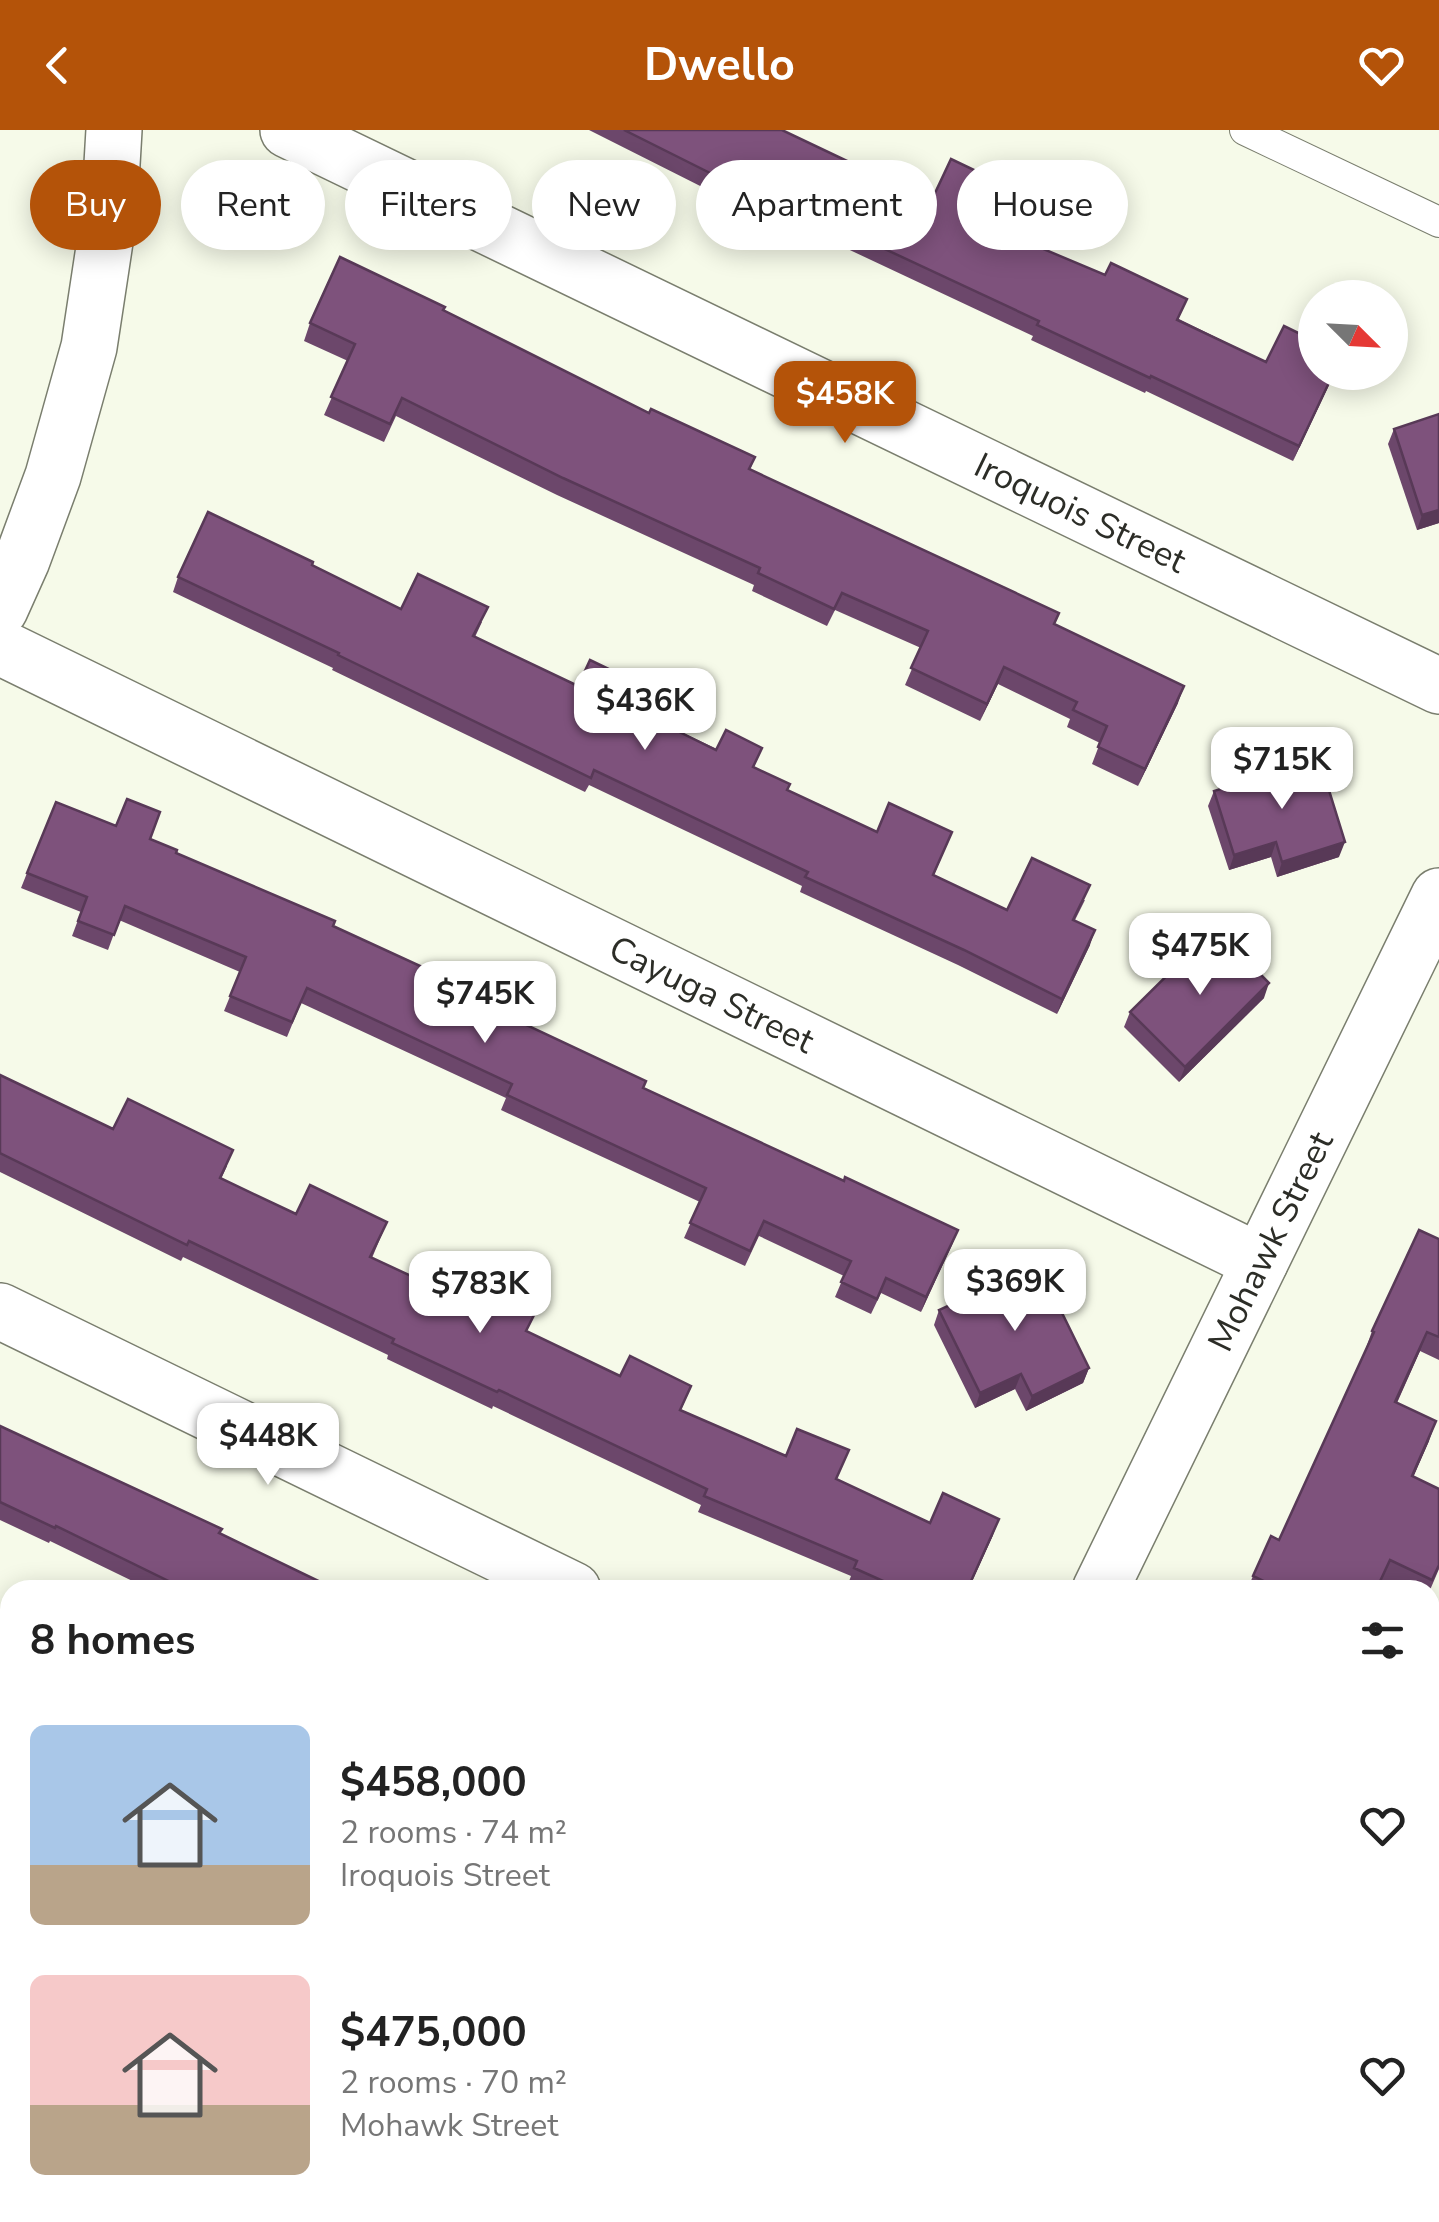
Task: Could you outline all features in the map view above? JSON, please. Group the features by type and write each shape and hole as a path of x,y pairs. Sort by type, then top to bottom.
{"street":[{"path":"0,609 53,476 89,347 109,214 114,130"},
{"name":"Iroquois Street","path":"288,130 1439,686"},
{"name":"Cayuga Street","path":"0,647 1260,1262"},
{"name":"Mohawk Street","path":"1105,1580 1260,1262 1433,924"},
{"path":"0,1310 553,1580"}],"lane":[{"path":"1245,130 1439,222"}],"building":[{"path":"624,130 782,130 845,160 696,160 696,166"},
{"path":"951,159 957,162 957,250 1046,250 1105,275 1111,263 1187,299 1177,320 1266,362 1284,326 1298,333 1298,390 1325,390 1299,446 1037,325 1039,321 887,250 937,250 937,189"},
{"path":"340,257 649,413 651,409 755,457 749,469 1059,613 1054,624 1184,686 1145,769 1098,747 1107,726 1073,710 1077,702 1004,667 987,704 911,668 928,631 842,593 834,609 758,573 760,568 563,478 402,398 390,424 331,397 355,344 310,323"},
{"path":"1439,414 1439,510 1422,515 1394,429"},
{"path":"208,512 401,609 418,574 488,607 473,636 578,686 590,660 636,682 625,705 716,750 726,730 762,748 753,767 790,784 787,790 877,832 889,803 952,832 933,875 1007,910 1032,858 1090,885 1073,920 1095,930 1062,999 805,877 808,872 594,770 591,778 178,577"},
{"path":"1319,758 1345,842 1282,862 1276,842 1234,855 1214,791"},
{"path":"127,799 160,812 150,839 177,850 176,853 335,921 333,926 490,998 486,1006 646,1081 643,1088 958,1230 926,1297 886,1278 877,1299 841,1282 851,1261 764,1221 750,1251 690,1223 706,1188 507,1095 512,1084 307,988 292,1022 230,996 246,957 125,906 114,935 78,921 87,897 27,873 56,802 116,826"},
{"path":"1215,928 1269,983 1185,1067 1130,1012"},
{"path":"0,1075 113,1129 128,1099 233,1150 220,1178 296,1214 310,1185 387,1222 370,1257 461,1299 470,1282 535,1313 526,1331 620,1376 630,1356 691,1386 680,1410 786,1456 797,1429 849,1450 836,1479 930,1523 943,1493 999,1519 972,1580 881,1580 854,1568 857,1561 704,1496 707,1489 392,1343 394,1339 189,1241 187,1245 0,1153"},
{"path":"1419,1230 1439,1239 1439,1337 1427,1332 1395,1402 1436,1421 1412,1476 1439,1489 1439,1565 1432,1580 1390,1560 1381,1580 1261,1580 1253,1576 1271,1536 1279,1540"},
{"path":"1038,1264 1089,1368 1032,1396 1021,1374 980,1393 939,1310"},
{"path":"0,1426 222,1529 219,1533 316,1580 167,1580 0,1502"}]}
